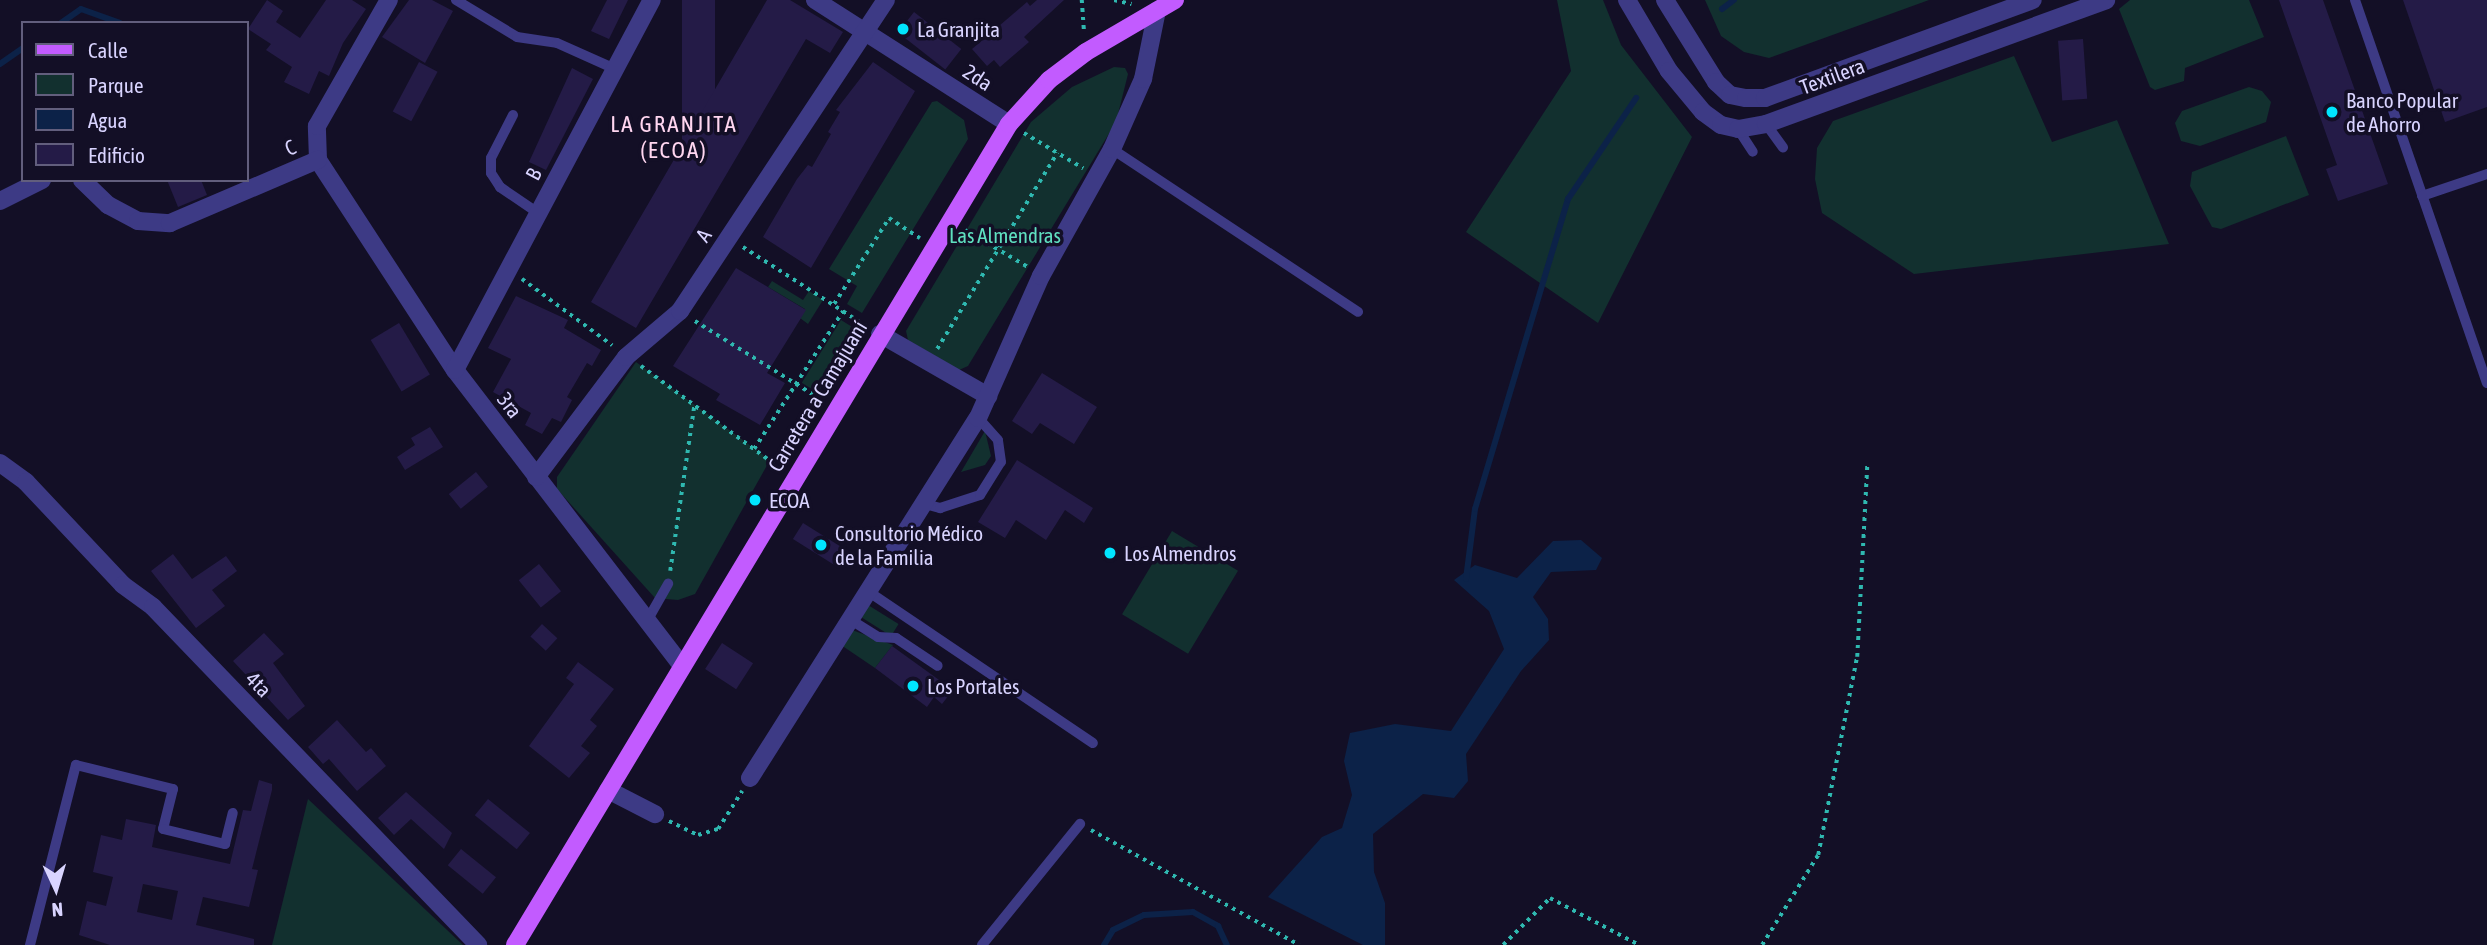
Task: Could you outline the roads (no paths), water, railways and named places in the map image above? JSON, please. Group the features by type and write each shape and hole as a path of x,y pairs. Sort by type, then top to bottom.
{"main road":[{"name":"Carretera a Camajuaní","path":"515,945 880,334 1009,124 1049,80 1086,52 1175,0"}],"street":[{"name":"C","path":"84,182 108,205 138,221 170,223 318,160 317,126 389,0"},
{"name":"B","path":"455,370 652,0"},
{"name":"2da","path":"815,0 1009,124"},
{"name":"A","path":"536,477 627,356 680,311 886,0"},
{"path":"1627,0 1669,71 1703,112 1721,125 1738,129"},
{"path":"1665,0 1716,82 1713,103 1703,112"},
{"name":"Textilera","path":"1716,82 1730,95 1765,98 2033,0"},
{"name":"Textilera","path":"1738,129 1766,124 2106,0"},
{"path":"750,778 852,621 978,418 1041,276 1112,149 1143,79 1157,10"},
{"path":"1765,98 1761,110 1766,124"},
{"name":"3ra","path":"318,160 455,370 682,666"},
{"path":"0,201 38,182"},
{"path":"880,334 988,396"},
{"name":"4ta","path":"0,463 26,482 123,585 153,607 478,945"},
{"path":"608,790 655,814"}],"lane":[{"path":"456,0 517,37 557,43 615,69"},
{"path":"2355,0 2487,383"},
{"path":"513,115 491,158 491,173 500,187 538,214"},
{"path":"1766,124 1783,147"},
{"path":"1738,129 1753,152"},
{"path":"1112,149 1358,312"},
{"path":"2423,196 2487,174"},
{"path":"925,504 940,508 980,495 998,466 998,440 978,418"},
{"path":"647,621 668,584"},
{"path":"869,592 1093,743"},
{"path":"852,621 878,637 896,638 938,666"},
{"path":"30,945 76,765 173,789 163,829 225,844 233,813"},
{"path":"982,945 1080,824"}],"water":[{"path":"1581,540 1602,558 1596,570 1551,572 1533,597 1548,619 1549,640 1521,671 1466,754 1468,781 1454,798 1423,794 1373,834 1374,872 1385,903 1385,945 1363,945 1268,897 1322,837 1342,828 1352,795 1344,761 1350,733 1395,724 1451,731 1504,649 1489,611 1454,580 1475,565 1517,578 1553,541"}],"waterway":[{"path":"1722,9 1734,0"},
{"path":"64,21 81,9 114,21"},
{"path":"0,64 21,49"},
{"path":"1466,579 1475,509 1568,199 1636,98"},
{"path":"1104,945 1113,930 1144,915 1193,912 1218,926 1227,945"}],"place":[{"name":"La Granjita","path":"903,29"},
{"name":"Banco Popular de Ahorro","path":"2332,112"},
{"name":"ECOA","path":"755,500"},
{"name":"Consultorio Médico de la Familia","path":"821,545"},
{"name":"Los Almendros","path":"1110,553"},
{"name":"Los Portales","path":"913,686"}],"district":[{"name":"LA GRANJITA (ECOA)","path":"674,137"}],"park label":[{"name":"Las Almendras","path":"1005,235"}]}
